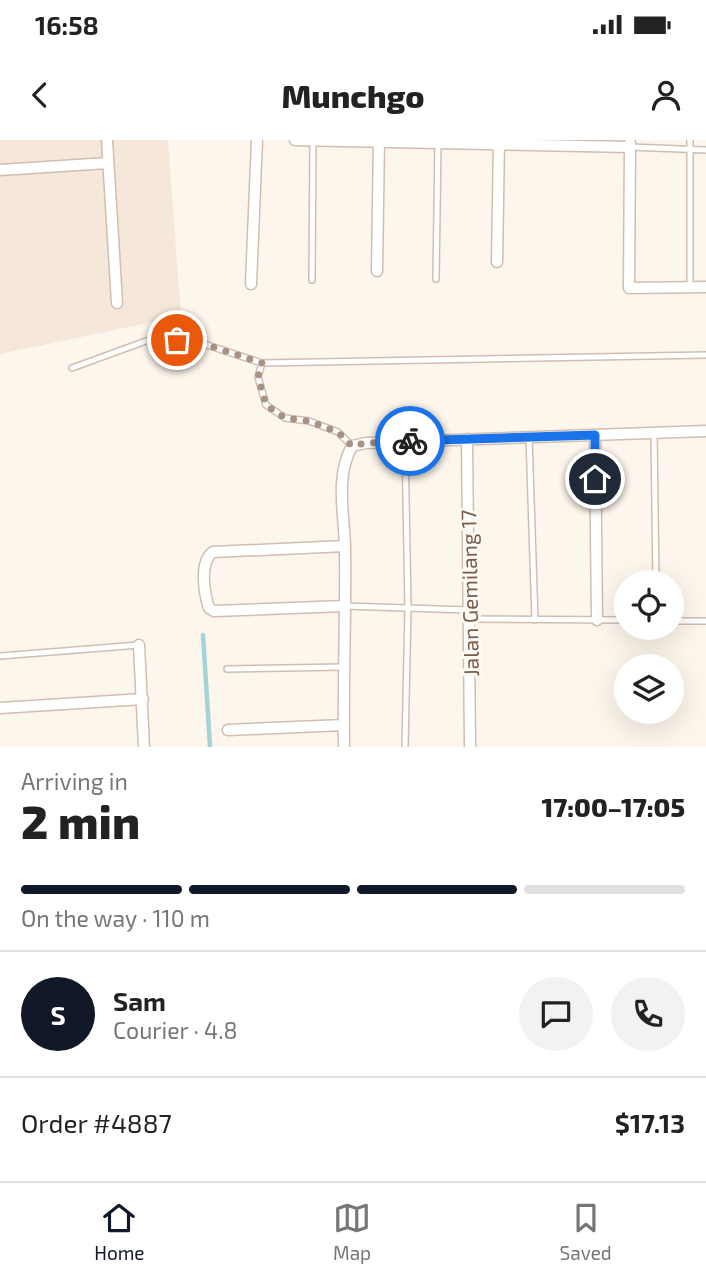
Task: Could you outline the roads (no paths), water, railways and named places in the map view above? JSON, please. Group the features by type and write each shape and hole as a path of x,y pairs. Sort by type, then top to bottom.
{"street":[{"path":"107,140 117,303"},
{"path":"251,284 257,140"},
{"path":"295,140 630,143 629,288 706,287"},
{"path":"377,271 379,141"},
{"path":"497,262 499,142"},
{"path":"0,170 108,163"},
{"path":"344,747 345,546 342,475 344,461 352,446 366,443 706,431"},
{"path":"595,435 597,620"},
{"name":"Jalan Gemilang 17","path":"467,439 470,747"},
{"path":"344,606 214,611 209,608 206,597 205,562 213,552 345,546"},
{"path":"139,645 144,747"},
{"path":"0,708 143,699"},
{"path":"228,730 344,726"}],"lane":[{"path":"312,280 313,140"},
{"path":"690,140 690,288"},
{"path":"436,279 438,141"},
{"path":"630,143 706,150"},
{"path":"72,368 157,337 198,342 262,363 706,355"},
{"path":"262,363 258,377 266,405 285,418 309,421 338,432 352,446"},
{"path":"654,432 656,570"},
{"path":"529,437 535,620"},
{"path":"405,442 408,608 405,747"},
{"path":"344,606 408,608 535,620 614,620"},
{"path":"684,621 706,621"},
{"path":"0,656 139,645"},
{"path":"227,669 344,667"}],"waterway":[{"path":"203,635 210,747"}]}
